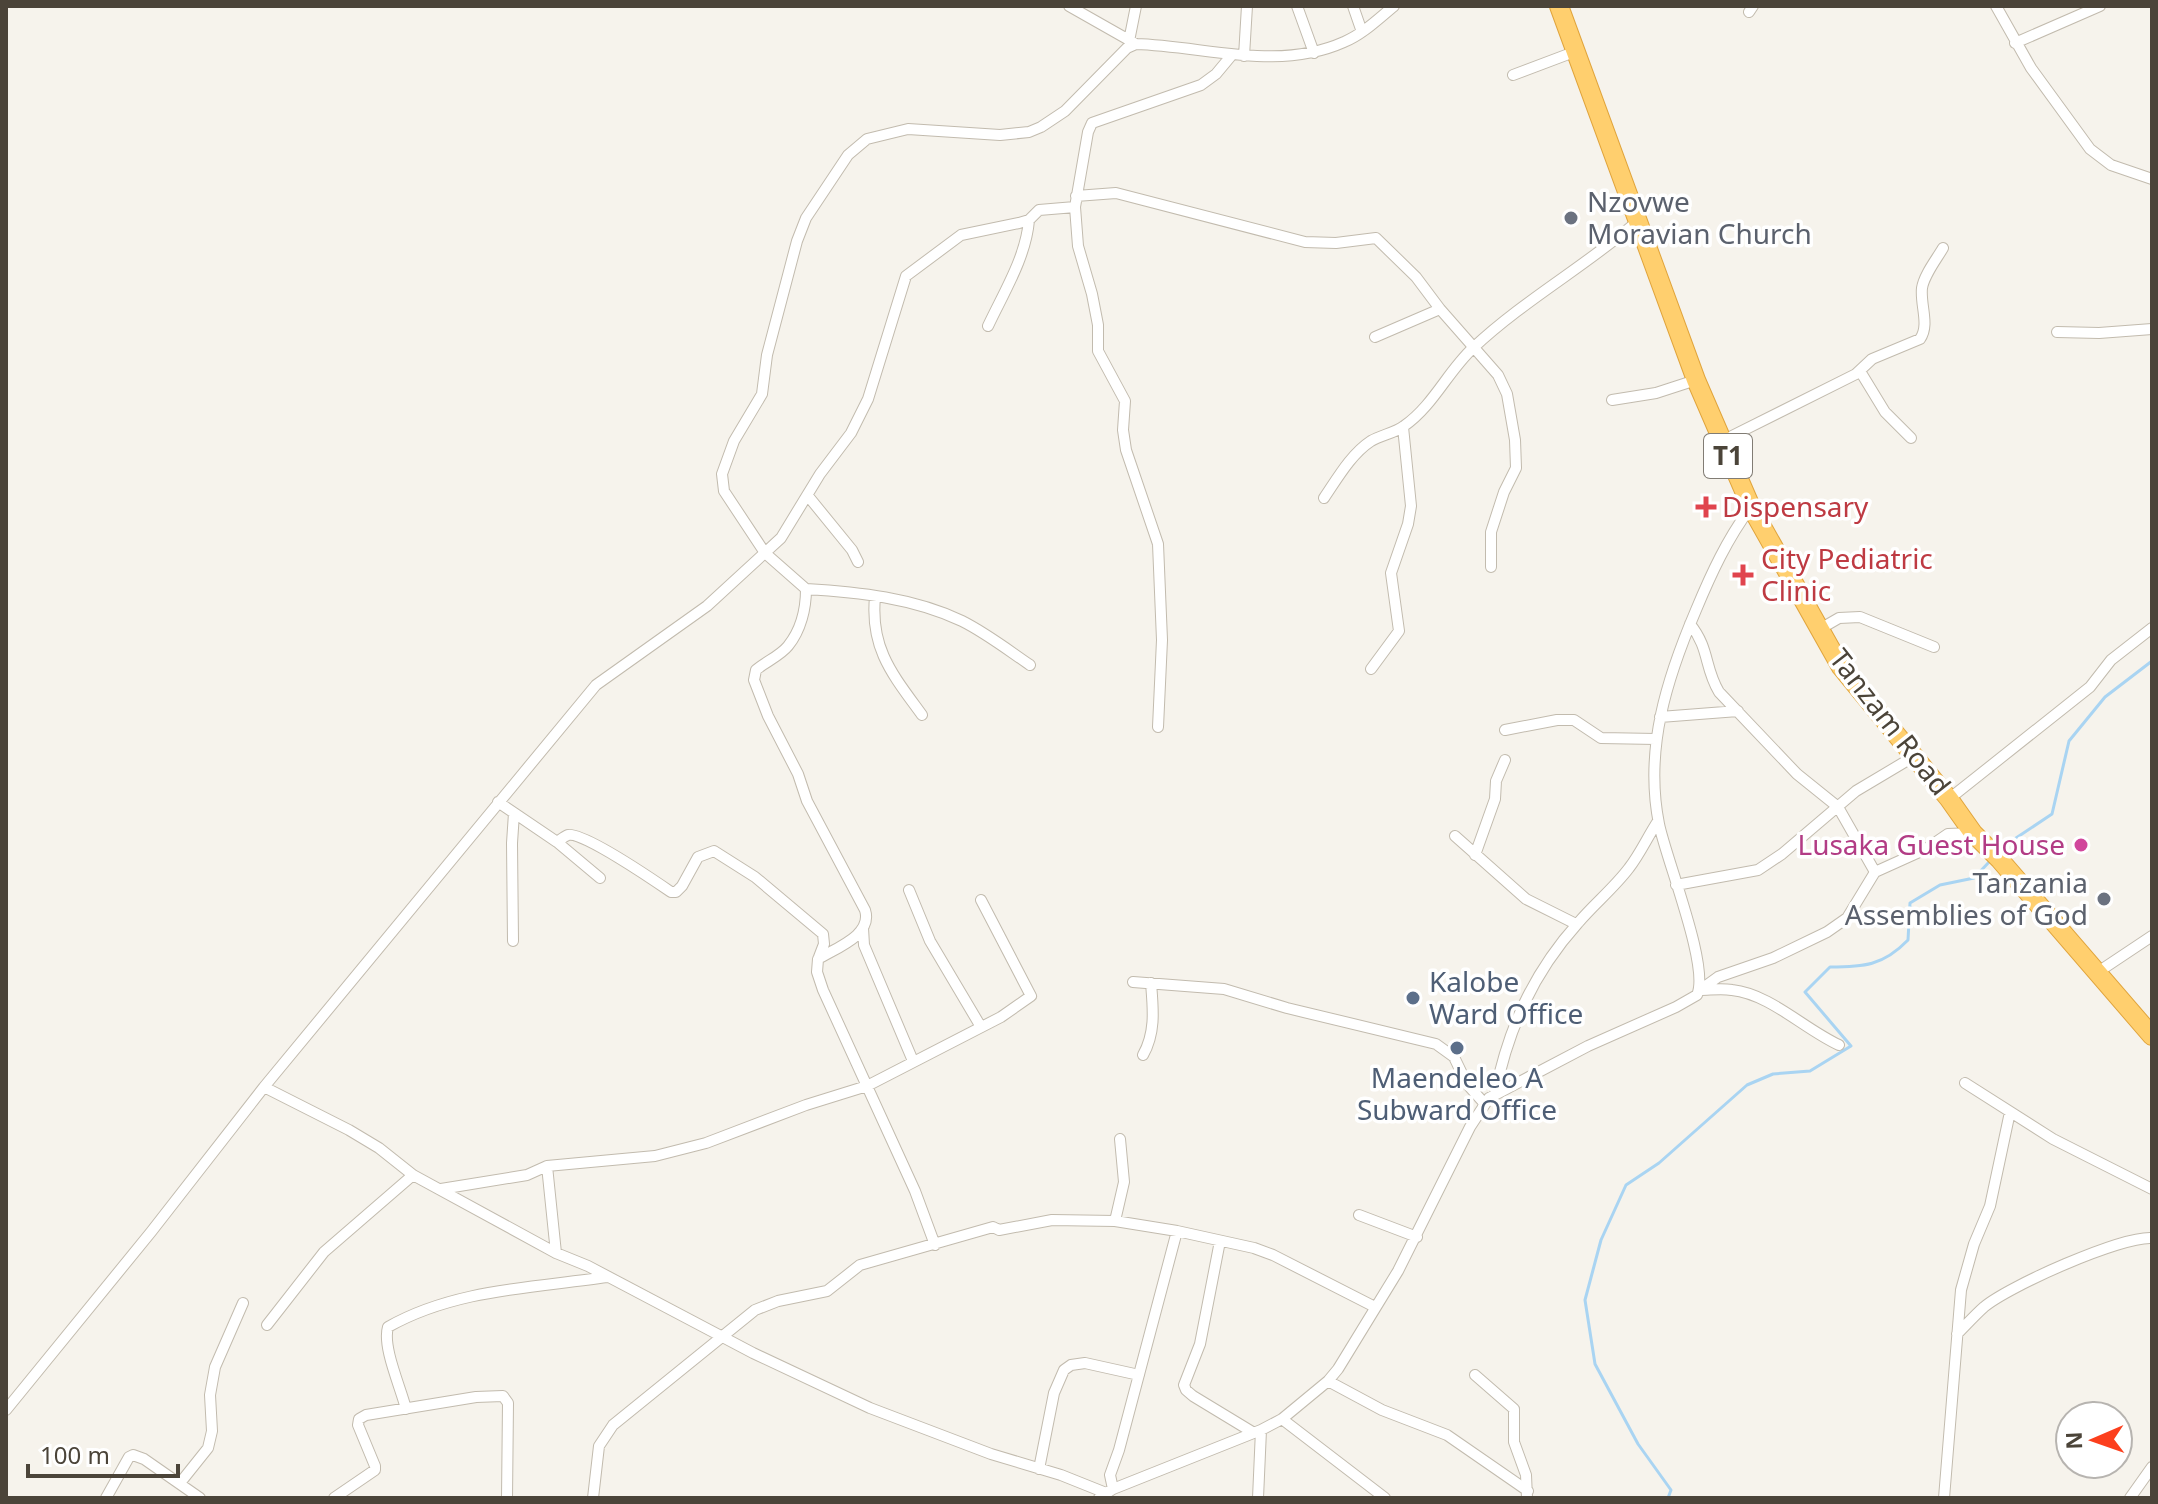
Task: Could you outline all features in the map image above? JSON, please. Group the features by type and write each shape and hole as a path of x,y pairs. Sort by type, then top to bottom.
{"highway":[{"name":"Tanzam Road","path":"1559,6 1696,380 1722,441 1751,507 1841,667 1973,833 2152,1036"}],"street":[{"path":"1069,6 1132,42 1196,48 1231,56 1314,53 1362,32 1394,6"},
{"path":"1030,665 965,622 942,611 906,601 806,589 765,553 724,491 722,474 734,441 764,388 767,355 800,229 848,155 867,139 908,129 1000,135 1041,127 1065,111 1132,42 1136,6"},
{"path":"1244,56 1247,6"},
{"path":"1297,6 1314,53"},
{"path":"1353,6 1362,32"},
{"path":"1996,6 2015,43 2071,126 2098,157 2111,165 2152,179"},
{"path":"2015,43 2100,6"},
{"path":"1513,75 1574,52"},
{"path":"1158,727 1162,626 1158,544 1126,450 1123,430 1125,401 1098,351 1098,325 1078,246 1076,201 1092,123 1201,85 1216,74 1231,56"},
{"path":"6,1410 264,1087 596,685 707,606 781,538 851,433 868,399 906,276 961,235 1029,220 1039,210 1116,193 1305,242 1336,243 1372,236 1416,277 1502,382 1507,394 1516,468 1504,492 1491,532 1491,567"},
{"path":"988,326 1020,259 1029,220"},
{"path":"1324,498 1365,446 1403,427 1431,400 1474,347 1605,250 1639,220"},
{"path":"1722,441 1860,371 1872,359 1920,339 1923,335 1923,282 1943,248"},
{"path":"1375,337 1440,309"},
{"path":"2057,332 2152,329"},
{"path":"1860,371 1885,412 1911,438"},
{"path":"1612,400 1656,393 1696,380"},
{"path":"1371,669 1399,631 1391,573 1411,506 1403,427"},
{"path":"808,496 852,550 858,562"},
{"path":"1700,990 1701,980 1692,937 1658,821 1654,779 1656,739 1672,669 1690,624 1734,529 1751,507"},
{"path":"806,589 803,615 794,637 787,648 756,670 754,680 768,716 798,774 807,801 825,830 868,918 863,928 818,959"},
{"path":"875,597 872,619 879,649 893,675 922,715"},
{"path":"1820,629 1839,618 1860,617 1934,647"},
{"path":"1690,624 1702,641 1712,679 1797,774 1838,807 1875,872"},
{"path":"1949,799 2090,687 2111,660 2152,628"},
{"path":"1660,717 1738,711"},
{"path":"1505,730 1557,720 1574,720 1601,738 1656,739"},
{"path":"1676,885 1758,870 1782,854 1856,791 1913,757"},
{"path":"1475,855 1505,760"},
{"path":"498,802 557,842 600,878"},
{"path":"513,941 511,865 514,813"},
{"path":"1495,1094 1516,1017 1550,958 1576,924 1631,865 1658,821"},
{"path":"264,1087 349,1130 379,1148 413,1175 556,1253 870,1408 1106,1493 1282,1419 1328,1381 1417,1237 1458,1149 1484,1103 1495,1094 1588,1046 1692,999 1718,977 1773,958 1827,932 1847,918 1875,872 1926,849 1948,834 1973,833"},
{"path":"557,842 566,835 575,835 609,852 671,892 682,886 698,857 714,851 755,877 823,934 824,944 817,972 823,990 915,1191 935,1245"},
{"path":"1455,836 1526,899 1576,924"},
{"path":"909,890 930,941 981,1027"},
{"path":"441,1189 527,1175 547,1166 677,1152 867,1086 981,1027 1020,1006 1031,996 981,900"},
{"path":"863,928 864,945 913,1061"},
{"path":"2098,972 2152,936"},
{"path":"1133,982 1224,989 1287,1008 1436,1044 1454,1057 1467,1084 1484,1103"},
{"path":"1143,1055 1153,1025 1151,983"},
{"path":"1700,990 1731,989 1750,994 1839,1045"},
{"path":"1965,1083 2053,1139 2152,1189"},
{"path":"1944,1498 1961,1290 1974,1244 1990,1206 2010,1112"},
{"path":"1115,1221 1124,1182 1120,1139"},
{"path":"547,1166 556,1253"},
{"path":"267,1325 324,1252 413,1175"},
{"path":"1359,1215 1417,1237"},
{"path":"593,1498 596,1466 604,1436 638,1403 763,1306 827,1291 860,1265 993,1227 999,1230 1052,1220 1115,1221 1177,1231 1273,1255 1375,1307"},
{"path":"1106,1493 1177,1231"},
{"path":"1957,1334 1984,1307 2023,1283 2128,1241 2152,1238"},
{"path":"1220,1241 1200,1344 1184,1385 1193,1396 1258,1431"},
{"path":"406,1409 389,1349 388,1327 453,1300 483,1293 607,1277"},
{"path":"179,1498 183,1485 208,1448 212,1431 210,1395 213,1375 243,1303"},
{"path":"1039,1469 1054,1393 1064,1370 1071,1365 1085,1363 1139,1375"},
{"path":"1475,1375 1514,1409 1514,1442 1526,1475 1528,1494"},
{"path":"1328,1381 1382,1410 1447,1435 1528,1494"},
{"path":"334,1498 375,1470 358,1425 359,1419 366,1415 476,1397 505,1396 508,1403 507,1498"},
{"path":"1282,1419 1385,1498"},
{"path":"1258,1431 1258,1498"},
{"path":"106,1498 133,1455 200,1498"},
{"path":"2130,1498 2152,1467"}],"waterway":[{"path":"2016,838 2052,814 2069,741 2105,697 2152,661"},
{"path":"1668,1498 1671,1490 1638,1444 1595,1364 1585,1300 1601,1240 1626,1185 1659,1163 1747,1085 1773,1074 1810,1071 1851,1046 1805,992 1830,967 1872,963 1899,949 1908,940 1910,903 1940,885 1974,878 1990,861"}],"place":[{"name":"Nzovwe Moravian Church","path":"1571,218"},
{"name":"Dispensary","path":"1706,507"},
{"name":"City Pediatric Clinic","path":"1743,575"},
{"name":"Lusaka Guest House","path":"2081,845"},
{"name":"Tanzania Assemblies of God","path":"2104,899"},
{"name":"Kalobe Ward Office","path":"1413,998"},
{"name":"Maendeleo A Subward Office","path":"1457,1048"}]}
